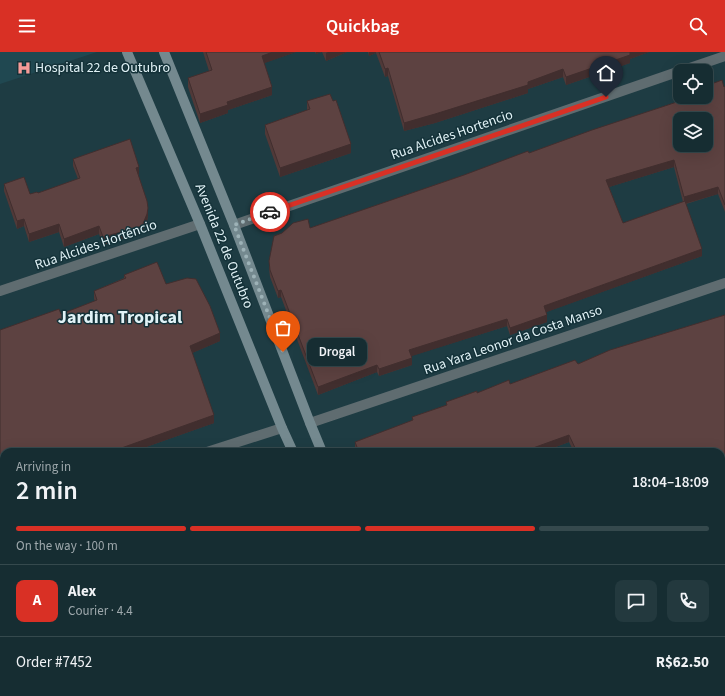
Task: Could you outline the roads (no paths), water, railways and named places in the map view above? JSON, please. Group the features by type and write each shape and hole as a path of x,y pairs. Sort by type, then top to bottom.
{"street":[{"name":"Avenida 22 de Outubro","path":"127,52 200,224 291,448"},
{"name":"Avenida 22 de Outubro","path":"164,52 234,225 320,448"},
{"name":"Rua Alcides Hortencio","path":"702,64 725,56"},
{"name":"Rua Alcides Hortencio","path":"234,225 673,74"},
{"name":"Rua Alcides Hortêncio","path":"0,291 200,224"},
{"name":"Rua Yara Leonor da Costa Manso","path":"310,423 725,283"},
{"path":"220,448 282,428"}],"place":[{"name":"Hospital 22 de Outubro","path":"24,68"},
{"name":"Drogal","path":"283,352"}],"district":[{"name":"Jardim Tropical","path":"120,317"}]}
